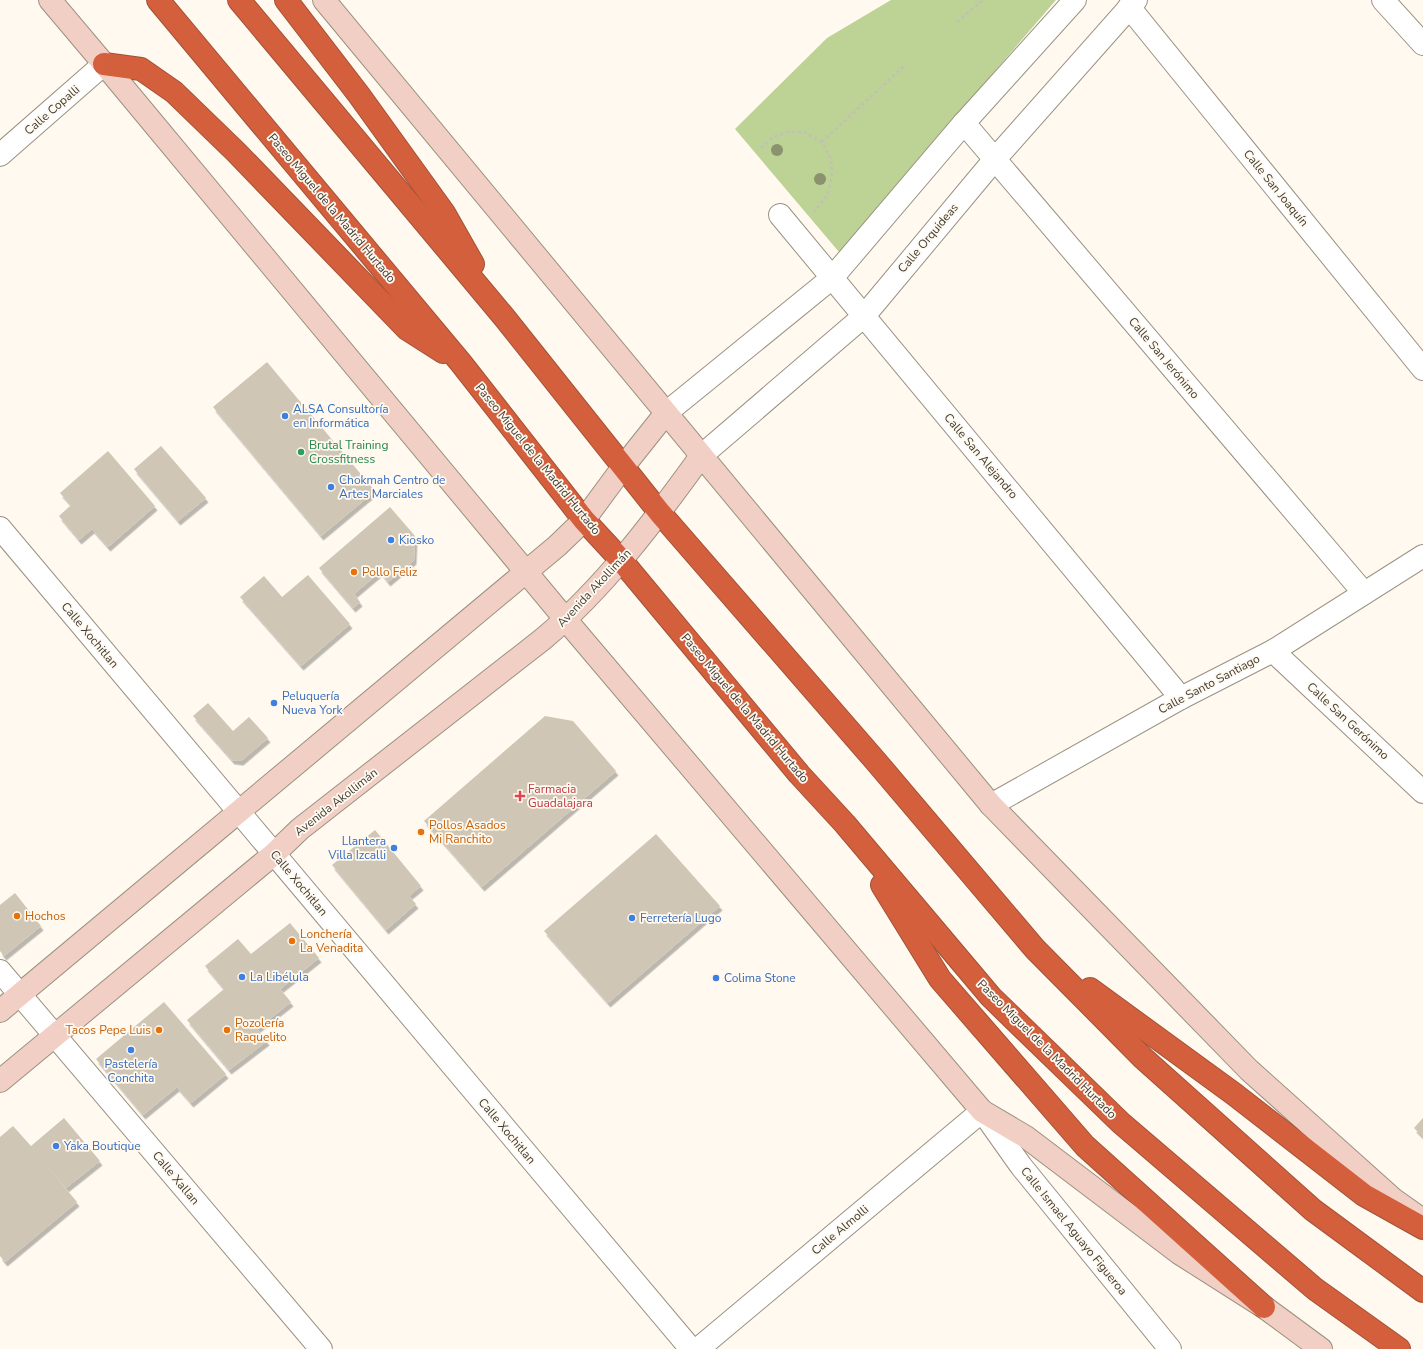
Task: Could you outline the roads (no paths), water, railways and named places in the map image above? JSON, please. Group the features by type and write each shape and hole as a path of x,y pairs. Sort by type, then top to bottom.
{"highway":[{"name":"Paseo Miguel de la Madrid Hurtado","path":"158,0 461,363 584,520 621,560 799,774 845,824 991,997 1122,1123 1315,1289 1399,1349"},
{"path":"239,0 504,317 622,467 1035,949 1143,1058 1313,1210 1423,1291"},
{"path":"286,0 360,95 444,213 504,317"},
{"path":"104,64 141,69 174,92 236,152 407,329 461,363"},
{"path":"845,824 940,979 1085,1146 1264,1307"},
{"path":"1035,949 1234,1094 1364,1195 1423,1228"}],"street":[{"path":"50,0 566,620 982,1111 1026,1137 1179,1253 1264,1307 1321,1349"},
{"path":"324,0 991,805 1248,1070 1393,1199 1423,1220"},
{"path":"0,1011 557,546 584,520 622,467 666,413 832,278 964,123 1075,0"},
{"path":"1383,0 1423,44"},
{"name":"Calle Orquideas","path":"701,456 864,316 995,159 1132,4"},
{"name":"Calle San Joaquín","path":"1132,4 1423,370"},
{"name":"Calle Copalli","path":"0,156 104,64"},
{"name":"Calle San Jerónimo","path":"964,123 1364,593"},
{"name":"Calle San Alejandro","path":"780,215 1181,698"},
{"name":"Avenida Akollimán","path":"0,1081 274,854 300,829 566,620 621,560 660,512 701,456"},
{"name":"Calle Xochitlan","path":"0,528 691,1349"},
{"name":"Calle Santo Santiago","path":"991,805 1181,698 1274,651 1423,556"},
{"name":"Calle San Gerónimo","path":"1274,651 1423,792"},
{"name":"Calle Xallan","path":"0,971 321,1349"},
{"name":"Calle Almolli","path":"698,1349 982,1111"},
{"name":"Calle Ismael Aguayo Figueroa","path":"982,1111 1021,1166 1170,1349"}],"place":[{"name":"ALSA Consultoría en Informática","path":"285,416"},
{"name":"Brutal Training Crossfitness","path":"301,452"},
{"name":"Chokmah Centro de Artes Marciales","path":"331,487"},
{"name":"Kiosko","path":"391,540"},
{"name":"Pollo Feliz","path":"354,572"},
{"name":"Peluquería Nueva York","path":"274,703"},
{"name":"Farmacia Guadalajara","path":"520,796"},
{"name":"Pollos Asados Mi Ranchito","path":"421,832"},
{"name":"Llantera Villa Izcalli","path":"394,848"},
{"name":"Hochos","path":"17,916"},
{"name":"Ferretería Lugo","path":"632,918"},
{"name":"Lonchería La Venadita","path":"292,941"},
{"name":"La Libélula","path":"242,977"},
{"name":"Colima Stone","path":"716,978"},
{"name":"Tacos Pepe Luis","path":"159,1030"},
{"name":"Pozolería Raquelito","path":"227,1030"},
{"name":"Pastelería Conchita","path":"131,1050"},
{"name":"Yaka Boutique","path":"56,1146"}]}
